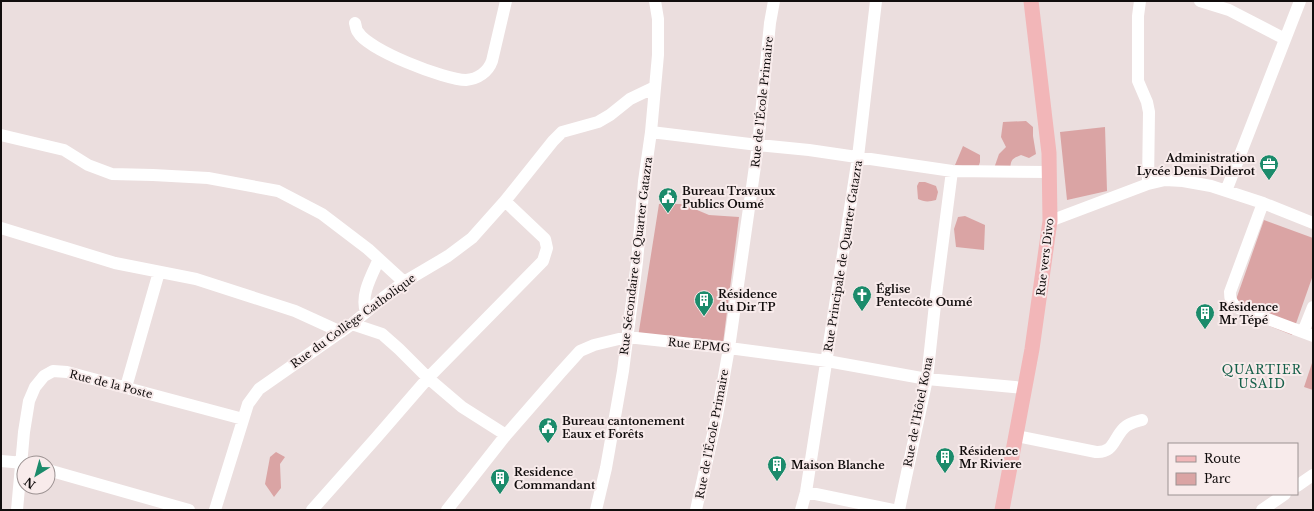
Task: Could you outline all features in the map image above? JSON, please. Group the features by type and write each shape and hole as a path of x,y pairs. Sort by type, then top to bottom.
{"main road":[{"name":"Rue vers Divo","path":"1002,510 1032,349 1050,221 1049,153 1031,1"}],"street":[{"path":"355,23 357,32 377,48 396,59 437,74 455,79 467,80 478,77 490,67 506,1"},
{"name":"Rue Sécondaire de Quarter Gatazra","path":"596,510 606,468 622,371 637,262 646,161 651,132 658,55 658,19 654,1"},
{"name":"Rue de l'École Primaire","path":"696,510 729,348 758,145 769,31 774,1"},
{"name":"Rue Principale de Quarter Gatazra","path":"801,510 806,492 858,157 876,1"},
{"path":"1140,1 1137,66 1138,81 1150,112 1148,184"},
{"path":"1200,1 1229,10 1285,39"},
{"path":"1226,191 1300,1"},
{"name":"Rue du Collège Catholique","path":"215,510 248,404 259,390 352,324 404,282 458,249 484,225 506,201 549,146 562,132 598,122 610,115 630,99 655,88"},
{"path":"651,132 809,150 952,171 1050,172"},
{"path":"1,135 64,150 88,165 112,174 208,178 278,191 322,214 368,249 404,282"},
{"name":"Rue de l'Hôtel Kona","path":"898,510 927,379 952,171"},
{"path":"1050,221 1148,184 1165,180 1183,181 1211,186 1263,203 1313,223"},
{"path":"312,510 428,378 543,261 547,248 545,239 506,201"},
{"path":"1263,203 1230,292 1230,298 1236,307 1308,334 1313,307"},
{"path":"1,228 115,263 196,279 295,311 341,332"},
{"path":"366,312 363,304 365,295 379,259"},
{"path":"126,387 159,272"},
{"path":"352,324 382,334 462,408 506,435"},
{"name":"Rue EPMG","path":"447,510 506,435 580,351 594,345 627,337 729,348 826,361 927,379 1025,388"},
{"name":"Rue de la Poste","path":"23,455 29,401 35,387 44,376 53,371 67,372 243,418"},
{"path":"1016,436 1103,453 1109,448 1123,428 1128,424 1142,420"},
{"path":"1,461 16,462"},
{"path":"56,472 189,510"},
{"path":"1298,485 1313,475"},
{"path":"806,492 893,510"},
{"name":"Rue de la Poste","path":"17,510 19,495"},
{"path":"1262,510 1284,495"}],"green space":[{"path":"1026,121 1033,127 1036,154 1029,158 1021,155 1018,156 1012,160 1010,170 992,174 999,154 1006,147 1001,137 1003,122"},
{"path":"1105,127 1107,191 1067,200 1060,132"},
{"path":"963,146 980,155 978,168 955,165"},
{"path":"919,182 925,182 936,186 938,192 936,200 922,201 918,199 917,186"},
{"path":"659,204 683,204 709,215 739,217 723,343 638,337"},
{"path":"965,216 985,225 984,250 956,247 954,229 958,217"},
{"path":"1264,220 1313,238 1313,275 1292,335 1232,311"},
{"path":"1313,360 1313,390 1304,387"},
{"path":"276,452 285,457 280,464 281,488 274,497 265,484 270,457"}],"place":[{"name":"Administration Lycée Denis Diderot","path":"1269,181"},
{"name":"Bureau Travaux Publics Oumé","path":"668,214"},
{"name":"Église Pentecôte Oumé","path":"862,312"},
{"name":"Résidence du Dir TP","path":"704,317"},
{"name":"Résidence Mr Tépé","path":"1205,330"},
{"name":"Bureau cantonement Eaux et Forêts","path":"548,444"},
{"name":"Résidence Mr Riviere","path":"945,474"},
{"name":"Maison Blanche","path":"777,482"},
{"name":"Residence Commandant","path":"500,495"}],"district":[{"name":"QUARTIER USAID","path":"1262,376"}]}
